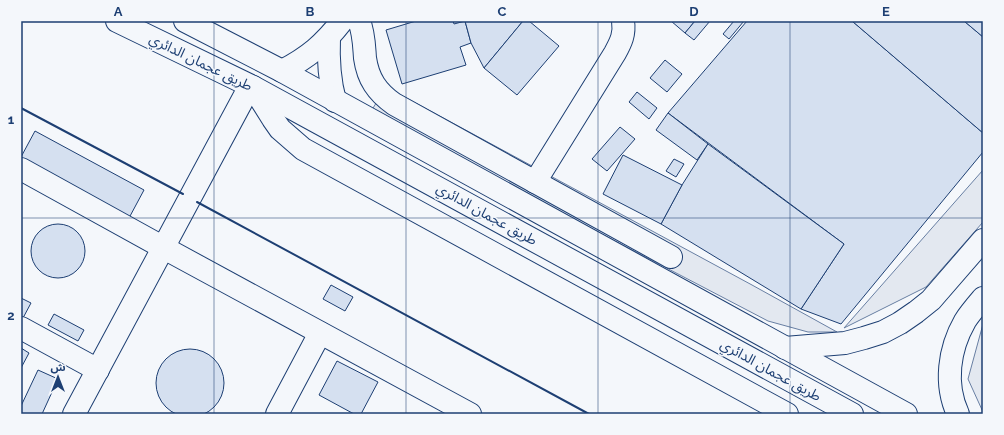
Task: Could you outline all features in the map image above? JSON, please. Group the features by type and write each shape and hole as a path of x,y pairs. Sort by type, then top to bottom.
{"main road":[{"name":"طريق عجمان الدائري","path":"118,21 252,86 852,414"},
{"name":"طريق عجمان الدائري","path":"185,21 282,71 906,414"},
{"path":"358,21 363,33 368,71 372,81 385,98 671,257"},
{"path":"535,182 615,53 621,41 624,28 623,21"},
{"path":"282,71 306,57 336,29"},
{"path":"335,101 331,85 328,53 336,29"},
{"path":"74,414 252,86 280,129 303,149 786,414"},
{"path":"21,169 470,414"},
{"path":"785,348 845,343 882,332 900,323 931,300 983,240"},
{"path":"958,414 951,394 950,363 953,347 966,319 983,298"},
{"path":"21,328 98,370"},
{"path":"277,414 320,333"}],"shaded area":[{"path":"386,87 837,332 808,332 768,321 370,113"},
{"path":"983,170 983,222 926,287 844,328"},
{"path":"983,324 983,412 968,379"}],"building":[{"path":"416,21 453,21 454,24 465,21 471,43 460,47 466,65 402,84 386,30"},
{"path":"465,21 523,21 484,68 471,43"},
{"path":"523,21 529,21 559,46 517,95 484,68"},
{"path":"671,21 695,21 685,33"},
{"path":"695,21 710,21 694,40 685,33"},
{"path":"734,21 744,21 729,39 723,34"},
{"path":"747,21 852,21 983,133 983,152 841,324 801,309 844,244 668,113"},
{"path":"852,21 964,21 983,37 983,133"},
{"path":"964,21 983,21 983,37"},
{"path":"665,60 682,74 667,92 650,78"},
{"path":"637,92 657,108 649,119 629,102"},
{"path":"668,113 708,144 697,160 656,130"},
{"path":"620,127 635,139 607,171 592,159"},
{"path":"35,131 144,190 129,218 21,161 21,157"},
{"path":"708,144 844,244 801,309 661,224 682,185"},
{"path":"623,155 682,185 661,224 603,194"},
{"path":"674,159 684,164 676,177 666,171"},
{"path":"58,224 68,226 77,232 83,241 85,251 83,261 77,270 68,276 58,278 48,276 39,270 33,261 31,251 33,241 39,232 48,226"},
{"path":"331,285 353,297 345,311 323,299"},
{"path":"21,298 31,303 23,318 21,317"},
{"path":"54,314 84,330 78,341 48,325"},
{"path":"21,348 29,353 21,368"},
{"path":"190,349 203,351 214,359 222,370 224,383 222,396 214,407 203,415 190,417 177,415 166,407 158,396 156,383 158,370 166,359 177,351"},
{"path":"337,361 378,382 361,414 354,414 319,395"},
{"path":"38,370 58,379 42,414 21,414 21,406"}],"wall":[{"path":"21,108 183,194"},
{"path":"197,202 589,414"}]}
